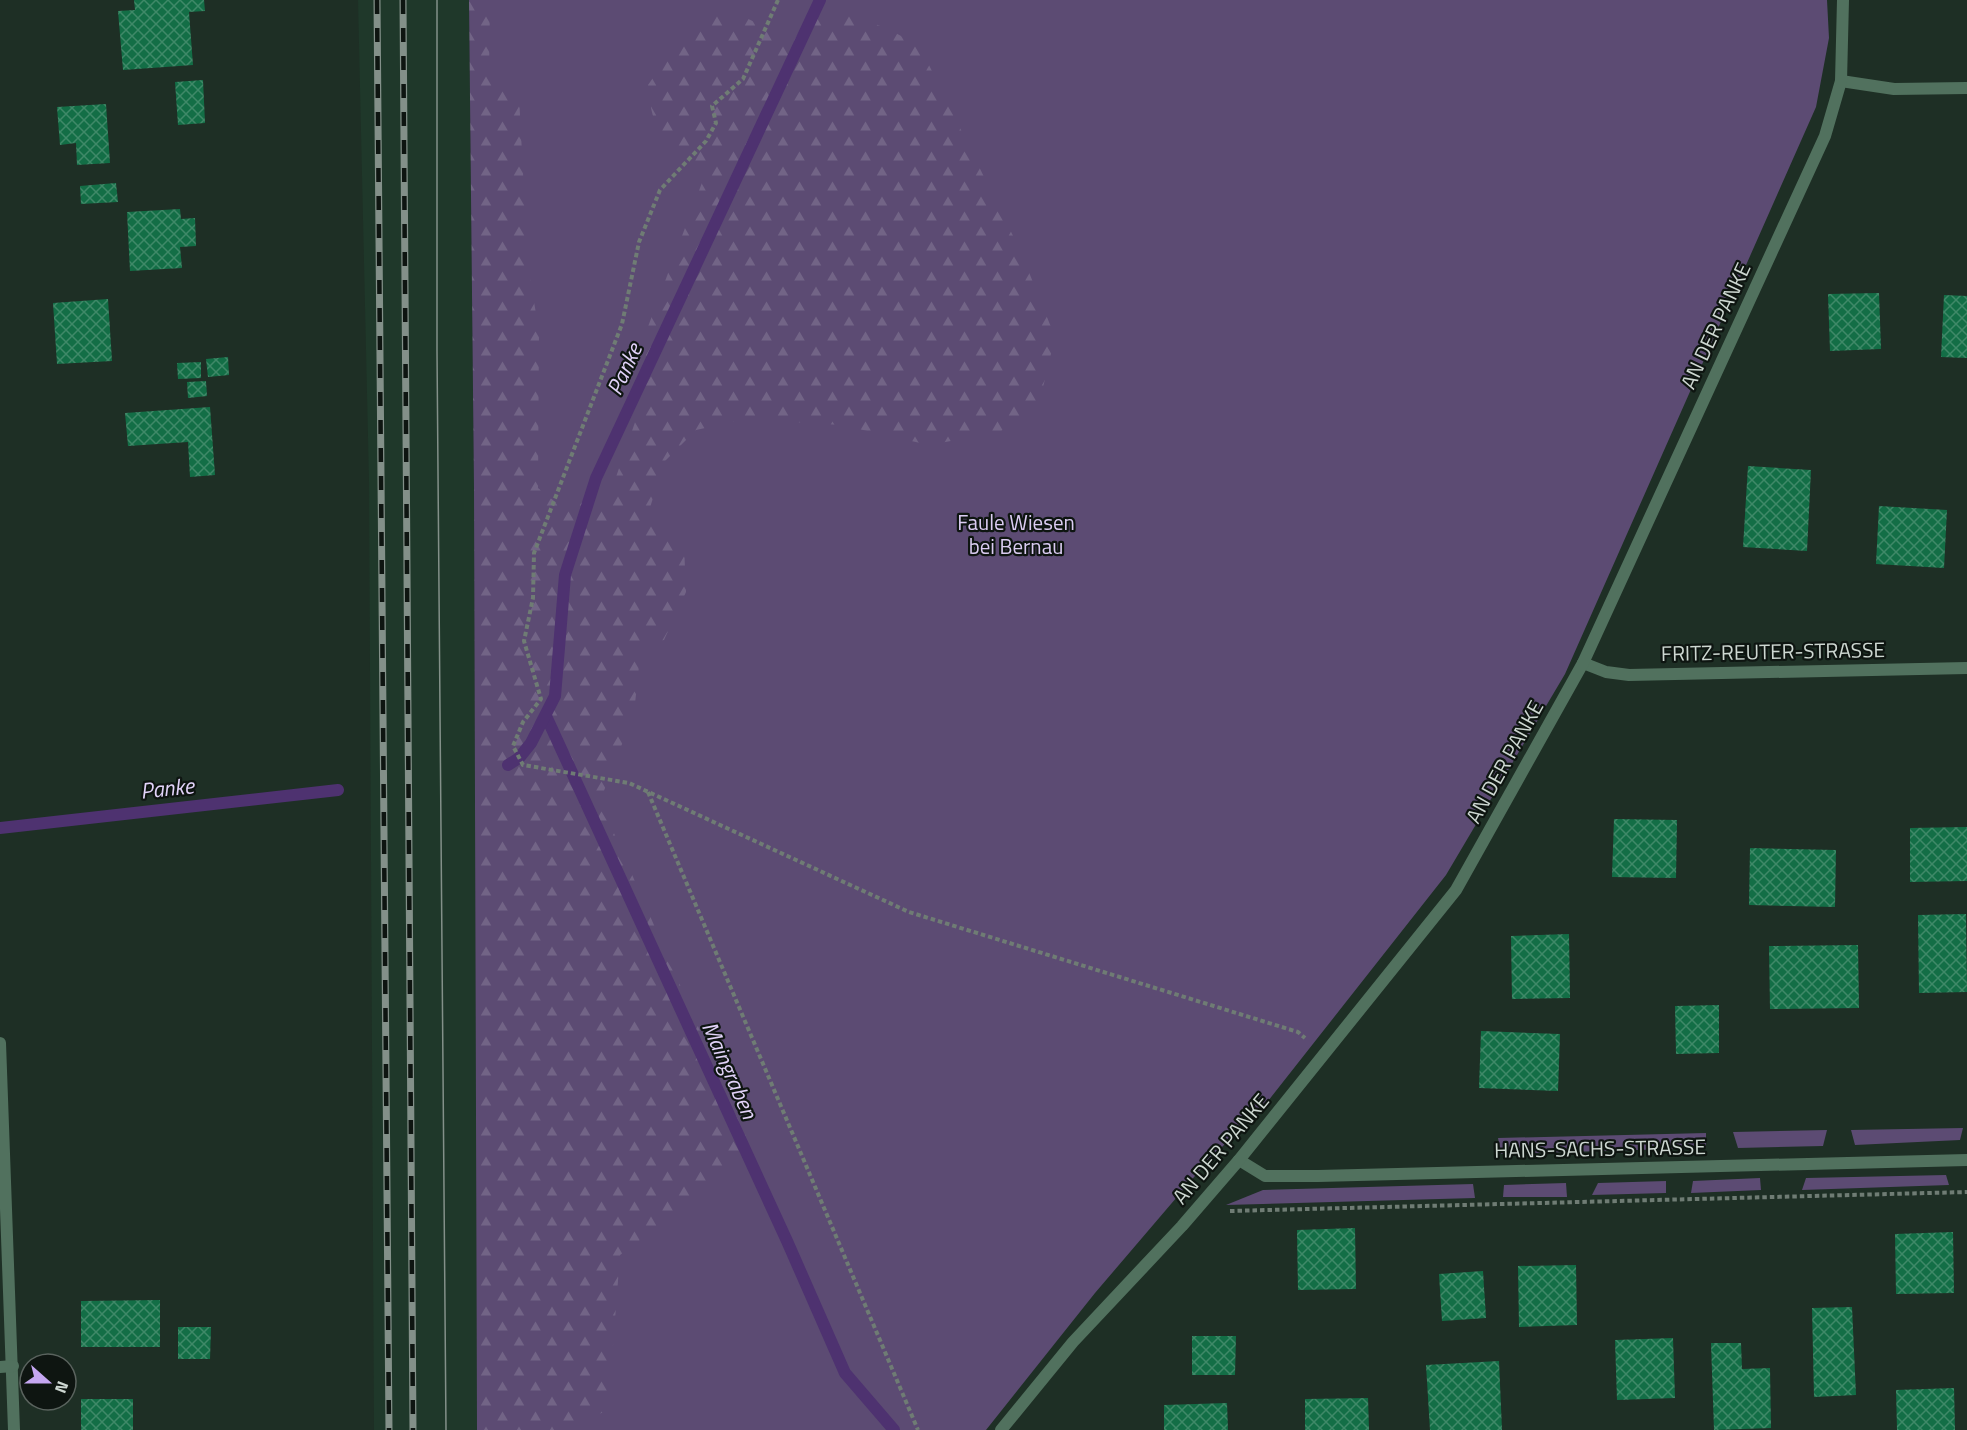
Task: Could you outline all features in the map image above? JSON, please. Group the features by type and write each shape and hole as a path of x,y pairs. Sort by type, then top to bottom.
{"street":[{"name":"AN DER PANKE","path":"1001,1430 1073,1342 1239,1160 1456,890 1582,663 1825,136 1842,81 1842,0"},
{"path":"1842,81 1894,89 1967,88"},
{"name":"FRITZ-REUTER-STRASSE","path":"1582,663 1606,672 1629,675 1967,668"},
{"path":"0,1043 6,1366 14,1430"},
{"name":"HANS-SACHS-STRASSE","path":"1239,1160 1264,1176 1967,1160"}],"path":[{"path":"778,0 743,79 712,106 716,123 706,141 660,190 639,242 622,324 534,553 533,598 524,641 541,699 523,722 513,746 523,765 629,783 909,912 1298,1032 1324,1054"},
{"path":"648,792 918,1430"},
{"path":"1194,1212 1967,1192"}],"shaded area":[{"path":"358,0 469,0 474,489 477,1430 374,1430 369,481"}],"green space":[{"path":"469,0 490,0 489,74 519,96 528,267 539,331 538,488 559,505 608,500 641,405 646,332 703,180 671,149 658,129 653,117 648,85 695,18 731,14 756,23 778,36 798,28 806,9 818,10 845,14 871,22 912,43 926,59 1020,250 1055,337 1040,400 1000,432 929,445 841,425 746,419 696,430 664,462 649,511 684,545 686,592 664,640 645,647 639,666 634,713 600,801 754,1155 620,1255 608,1410 564,1430 477,1430 474,489"},
{"name":"Faule Wiesen bei Bernau","path":"479,0 1827,0 1829,38 1816,107 1565,674 1446,875 1257,1115 1212,1156 1095,1293 986,1430 482,1430"},
{"path":"1963,1128 1960,1140 1855,1145 1851,1130"},
{"path":"1827,1130 1823,1146 1738,1148 1733,1132"},
{"path":"1706,1133 1706,1148 1501,1154 1498,1138"},
{"path":"1946,1175 1949,1185 1802,1190 1806,1178"},
{"path":"1760,1178 1761,1190 1691,1193 1693,1181"},
{"path":"1666,1181 1666,1193 1592,1195 1598,1183"},
{"path":"1566,1183 1567,1197 1503,1197 1504,1185"},
{"path":"1473,1184 1475,1198 1226,1205 1263,1190"}],"building":[{"path":"134,0 204,0 205,11 189,12 193,65 123,70 118,11 135,10"},
{"path":"203,80 205,123 178,125 175,82"},
{"path":"106,104 110,163 77,165 76,143 60,145 57,107"},
{"path":"116,183 118,202 81,204 80,186"},
{"path":"180,209 181,219 195,218 196,246 180,247 182,268 130,271 127,212"},
{"path":"1879,293 1881,349 1830,351 1828,294"},
{"path":"1944,295 1967,296 1967,358 1941,357"},
{"path":"108,299 112,361 57,364 53,303"},
{"path":"228,357 229,375 208,377 206,359"},
{"path":"201,362 201,378 178,379 177,363"},
{"path":"206,381 207,396 188,398 187,382"},
{"path":"210,407 215,475 190,477 188,442 128,446 125,413"},
{"path":"1748,466 1811,470 1807,551 1743,547"},
{"path":"1879,506 1947,510 1944,568 1876,564"},
{"path":"1614,819 1677,820 1676,878 1612,877"},
{"path":"1967,827 1967,881 1910,882 1910,828"},
{"path":"1750,848 1836,850 1835,907 1749,905"},
{"path":"1966,914 1967,992 1919,993 1918,915"},
{"path":"1569,934 1570,998 1512,999 1511,936"},
{"path":"1858,945 1859,1008 1770,1009 1769,946"},
{"path":"1719,1005 1719,1053 1676,1054 1675,1006"},
{"path":"1481,1031 1560,1034 1558,1091 1479,1088"},
{"path":"1355,1228 1356,1289 1298,1290 1297,1230"},
{"path":"1953,1232 1954,1293 1896,1294 1895,1234"},
{"path":"1576,1265 1577,1325 1519,1327 1518,1266"},
{"path":"1483,1271 1486,1318 1442,1321 1439,1274"},
{"path":"160,1300 160,1347 81,1347 81,1301"},
{"path":"1852,1307 1856,1395 1814,1397 1812,1308"},
{"path":"178,1327 211,1327 210,1359 178,1359"},
{"path":"1192,1336 1236,1336 1235,1375 1192,1375"},
{"path":"1673,1338 1675,1398 1617,1400 1615,1340"},
{"path":"1711,1343 1741,1343 1742,1369 1770,1368 1771,1428 1714,1430"},
{"path":"1499,1361 1502,1430 1430,1430 1426,1365"},
{"path":"1954,1388 1955,1430 1897,1430 1896,1390"},
{"path":"1368,1398 1369,1430 1305,1430 1305,1399"},
{"path":"81,1399 133,1399 133,1430 81,1430"},
{"path":"1227,1403 1228,1430 1164,1430 1164,1405"}],"waterway":[{"name":"Panke","path":"508,765 519,758 531,743 555,696 565,575 596,478 820,0"},
{"name":"Maingraben","path":"546,716 787,1241 845,1373 894,1430"},
{"name":"Panke","path":"0,828 338,790"}],"tram line":[{"path":"437,0 437,351 446,1430"}],"railway":[{"path":"377,0 389,1430"},
{"path":"403,0 413,1430"}]}
